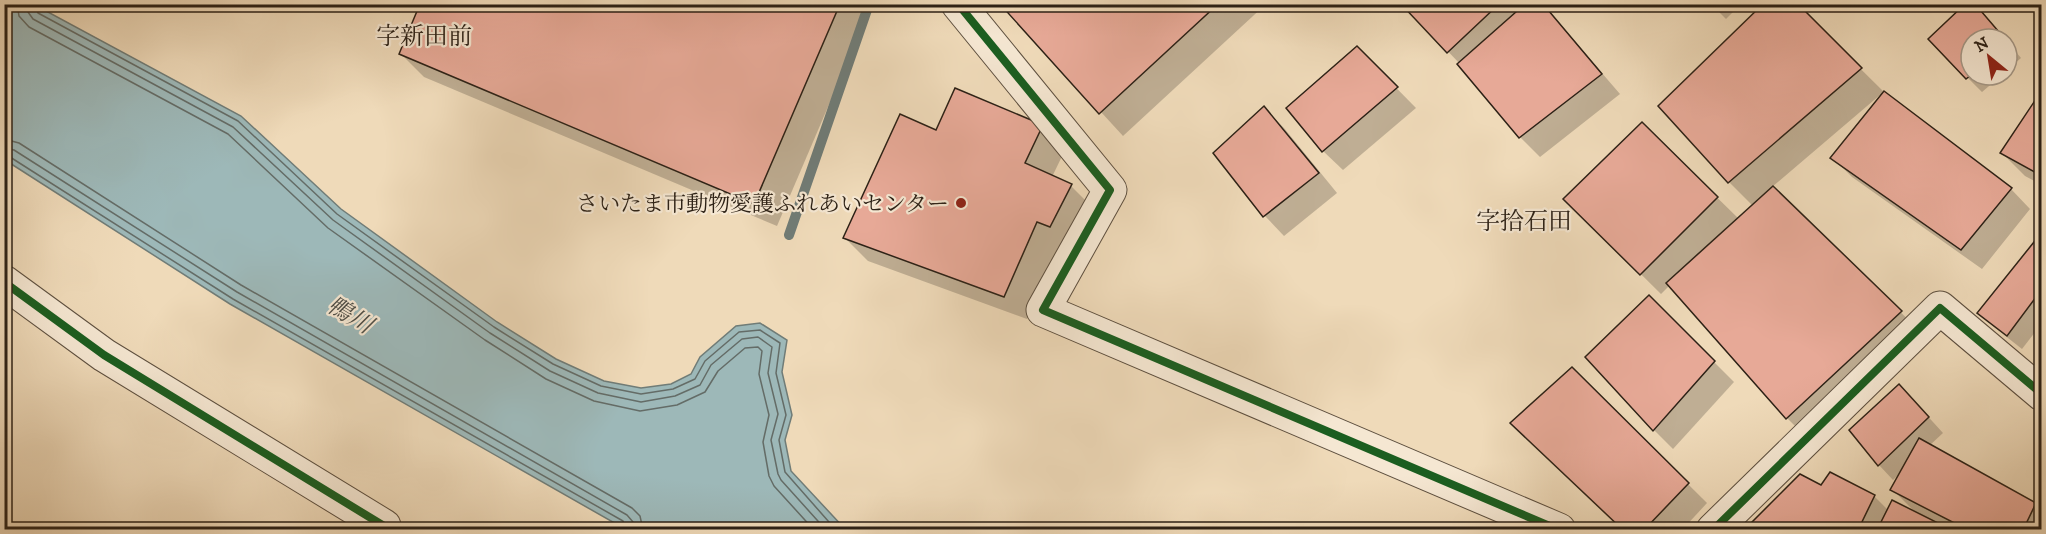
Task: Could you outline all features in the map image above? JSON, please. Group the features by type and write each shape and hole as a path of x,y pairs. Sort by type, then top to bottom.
{"street":[{"path":"958,4 1110,190 1043,310 1559,530"},
{"path":"4,282 104,355 384,526 384,530"},
{"path":"1713,530 1940,308 2042,394"}],"water":[{"name":"鴨川","path":"4,5 35,5 241,116 341,209 497,322 556,359 604,381 641,388 671,384 691,374 700,357 736,326 760,323 787,340 782,372 792,415 785,440 791,471 845,529 625,529 230,304 5,160"}],"building":[{"path":"420,4 840,4 754,204 399,54"},
{"path":"1000,4 1218,4 1099,114"},
{"path":"1401,4 1499,4 1447,53"},
{"path":"1525,4 1543,4 1602,74 1519,138 1457,64"},
{"path":"1763,4 1798,4 1862,68 1728,183 1658,106"},
{"path":"1965,4 1975,4 1995,27 1959,27 1959,72 1928,39"},
{"path":"1357,46 1398,87 1322,152 1286,108"},
{"name":"さいたま市動物愛護ふれあいセンター","path":"955,88 1043,125 1025,163 1072,184 1050,227 1037,222 1004,297 843,238 900,114 936,130"},
{"path":"2042,90 2042,176 2000,153"},
{"path":"1884,91 2012,188 1961,250 1830,158"},
{"path":"1264,106 1319,173 1263,217 1213,153"},
{"path":"1642,122 1718,197 1640,275 1563,199"},
{"path":"1773,186 1902,311 1786,419 1666,283"},
{"path":"2042,232 2042,289 2007,336 1977,313"},
{"path":"1649,295 1715,361 1653,431 1585,357"},
{"path":"1572,367 1689,483 1644,530 1623,530 1510,423"},
{"path":"1899,384 1929,417 1878,466 1849,430"},
{"path":"1919,438 2036,503 2023,530 1968,530 1890,490"},
{"path":"1830,472 1875,495 1858,530 1744,530 1800,474 1821,485"},
{"path":"1892,500 1946,527 1944,530 1877,530"}],"waterway":[{"path":"789,235 869,4"}],"cycle path":[{"path":"958,4 1110,190 1043,310 1559,530"},
{"path":"4,282 104,355 384,526 384,530"},
{"path":"1713,530 1940,308 2042,394"}],"place":[{"name":"さいたま市動物愛護ふれあいセンター","path":"961,203"}],"district":[{"name":"字新田前","path":"424,36"},
{"name":"字拾石田","path":"1524,221"}]}
